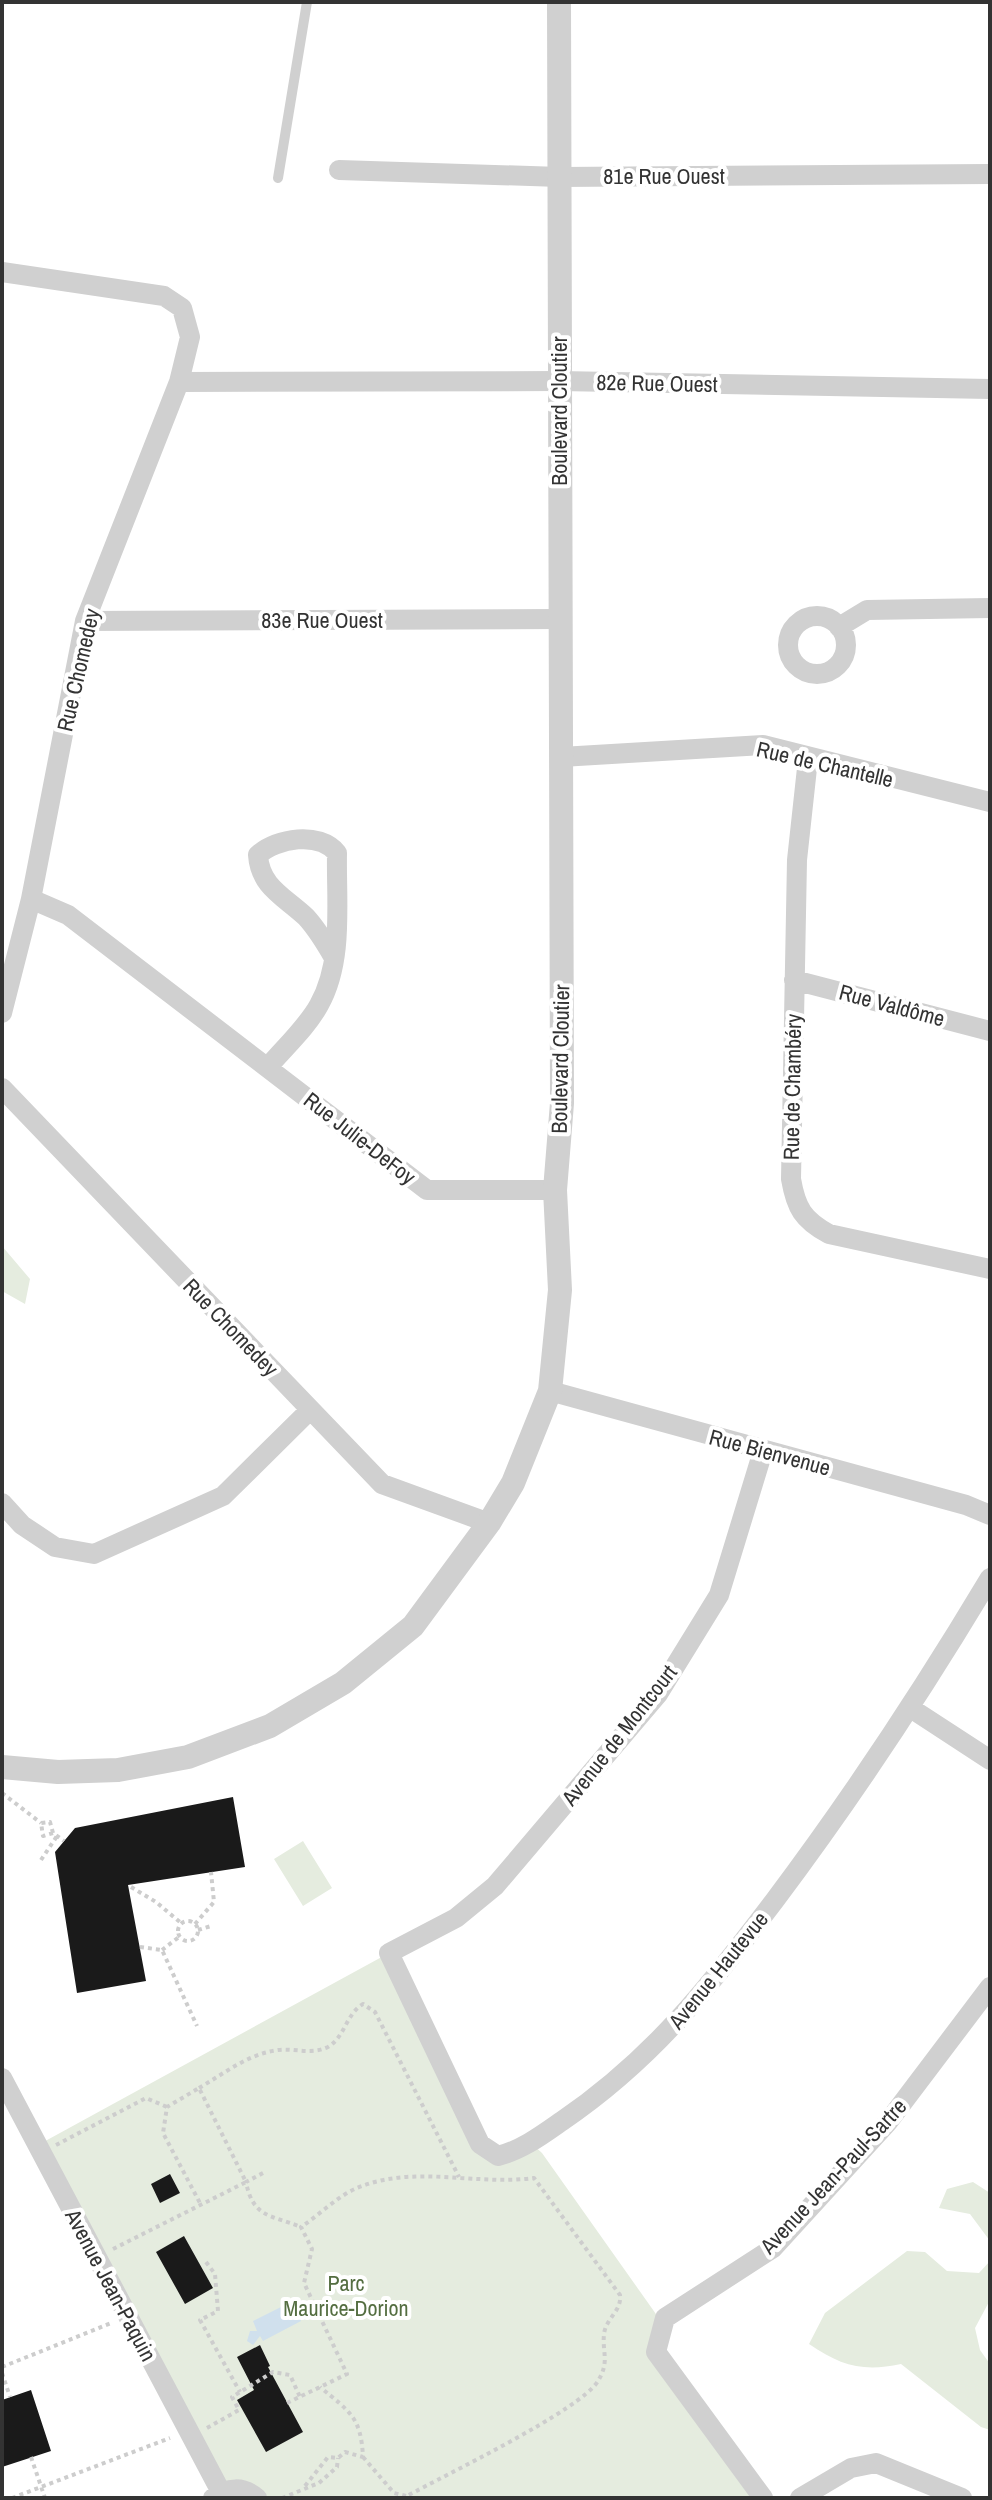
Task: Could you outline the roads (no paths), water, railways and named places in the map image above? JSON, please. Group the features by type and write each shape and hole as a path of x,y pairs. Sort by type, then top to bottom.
{"street":[{"name":"Boulevard Cloutier","path":"2,1767 58,1772 118,1770 188,1757 270,1726 343,1683 413,1626 489,1523 513,1483 550,1391 560,1290 555,1190 562,1103 558,619 559,2"},
{"name":"81e Rue Ouest","path":"339,170 560,177 990,174"},
{"name":"Rue Chomedey","path":"2,272 164,296 182,308 190,337 179,382 85,621 31,899 2,1013"},
{"name":"82e Rue Ouest","path":"179,382 559,381 990,389"},
{"path":"839,627 867,610 990,608"},
{"name":"83e Rue Ouest","path":"85,621 558,619"},
{"name":"Rue de Chantelle","path":"561,757 763,745 808,759 990,802"},
{"name":"Rue de Chambéry","path":"808,759 797,860 791,1179 796,1206 809,1222 829,1234 990,1269"},
{"path":"268,1067 318,1007 330,981 334,958 337,853 329,843 316,839 269,845 258,855 259,872 269,886 306,918 334,958"},
{"name":"Rue Julie-DeFoy","path":"31,899 68,915 427,1190 555,1190"},
{"name":"Rue Valdôme","path":"794,980 990,1031"},
{"name":"Rue Chomedey","path":"2,1088 382,1484 489,1523"},
{"name":"Rue Bienvenue","path":"550,1391 951,1500 990,1515"},
{"path":"2,1503 22,1525 55,1547 94,1554 223,1496 310,1410"},
{"name":"Avenue de Montcourt","path":"389,1953 456,1918 495,1886 658,1694 719,1595 763,1451"},
{"name":"Avenue Hautevue","path":"389,1953 480,2144 498,2156 512,2153 607,2090 697,2003 837,1818 912,1709 990,1578"},
{"path":"912,1709 990,1760"},
{"name":"Avenue Jean-Paul-Sartre","path":"763,2498 656,2352 665,2318 773,2248 888,2122 990,1987"},
{"name":"Avenue Jean-Paquin","path":"2,2078 189,2434 217,2495 238,2488 257,2498"},
{"path":"800,2498 851,2468 876,2463 962,2498"}],"lane":[{"path":"278,178 307,2"}],"water":[{"path":"291,2302 301,2321 263,2341 260,2336 253,2345 247,2341 250,2331 257,2331 253,2321"}],"park label":[{"name":"Parc Maurice-Dorion","path":"346,2296"}]}
